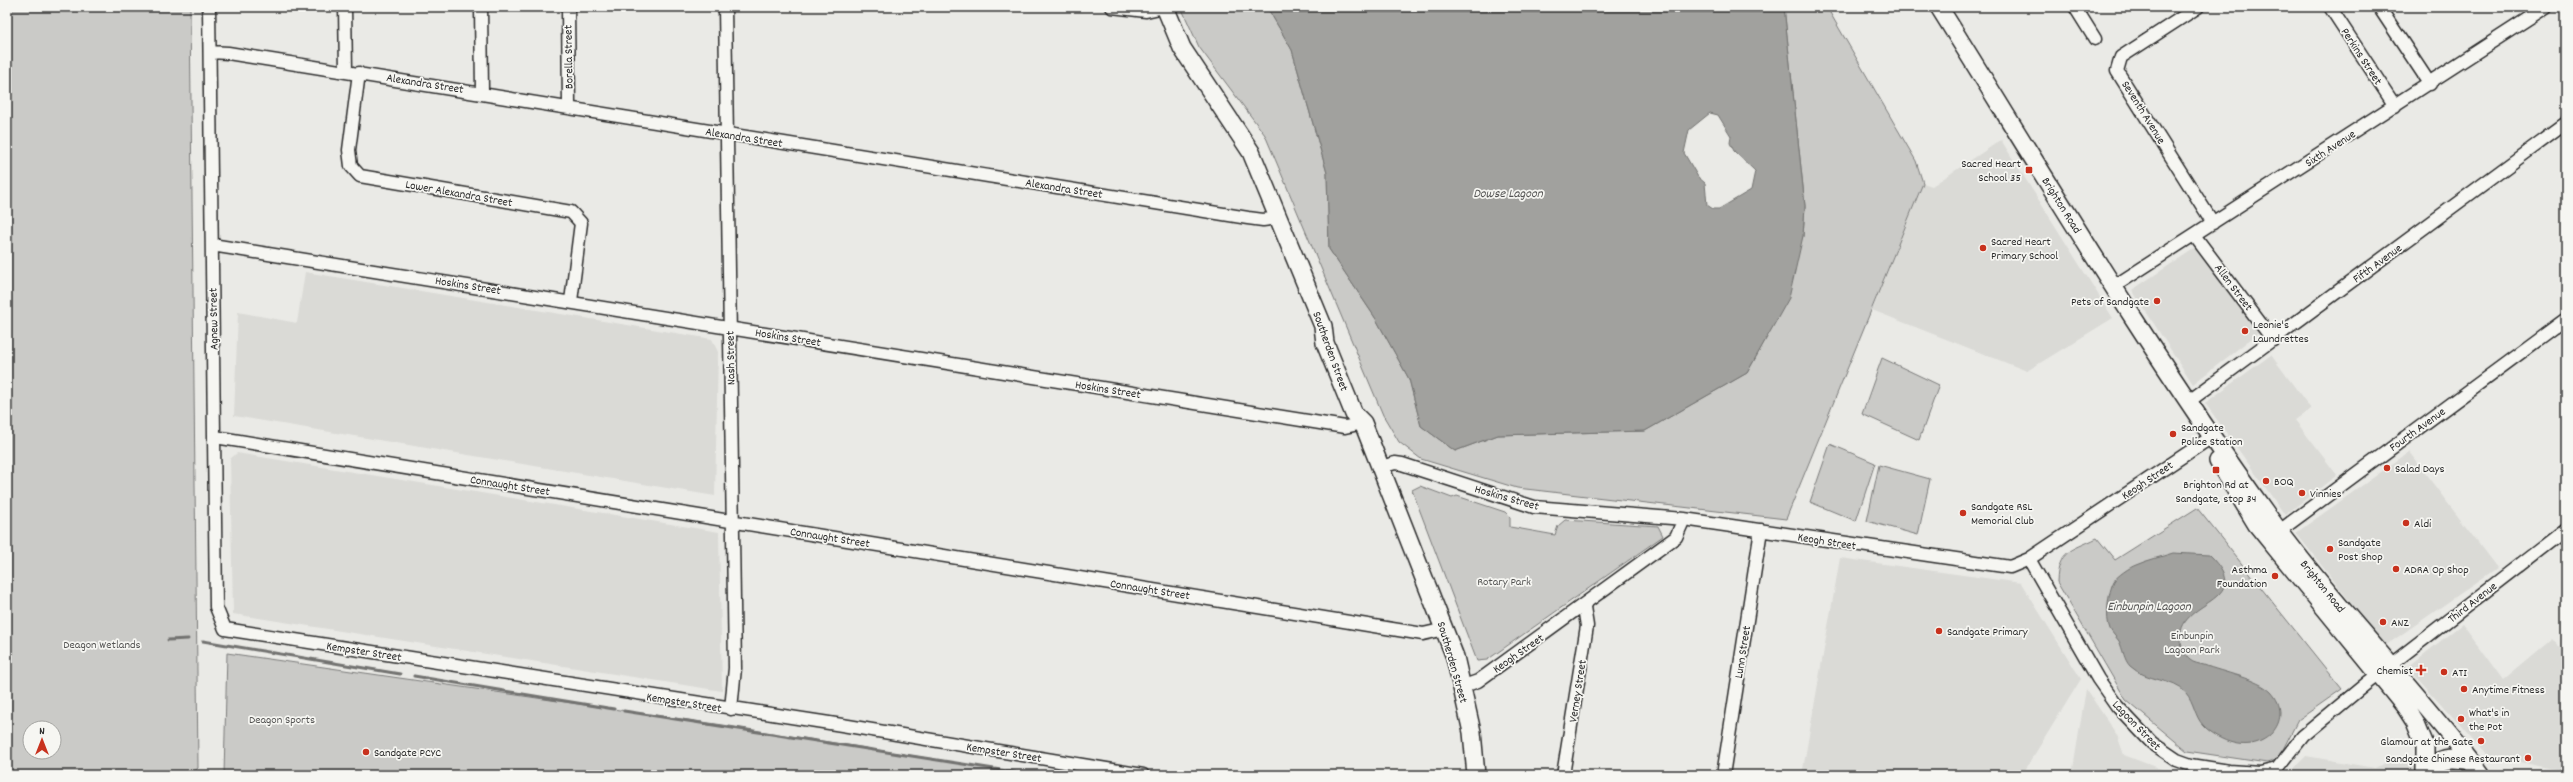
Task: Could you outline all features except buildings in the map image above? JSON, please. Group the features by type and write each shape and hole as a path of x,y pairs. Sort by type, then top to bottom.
{"main road":[{"name":"Southerden Street","path":"1165,7 1182,48 1252,152 1323,326 1326,343 1354,414 1363,423 1445,629 1472,732 1476,775"},
{"name":"Brighton Road","path":"1939,7 2112,287 2188,402 2209,438 2274,535 2384,670 2466,754 2481,775"},
{"name":"Brighton Road","path":"2384,670 2415,722 2425,746 2426,775"},
{"name":"Southerden Street","path":"1472,732 1483,756 1487,775"},
{"name":"Brighton Road","path":"2426,775 2435,764 2443,759 2453,757 2470,761"}],"street":[{"name":"Agnew Street","path":"209,7 216,607 225,629"},
{"path":"345,7 346,71"},
{"path":"481,7 482,92"},
{"name":"Borella Street","path":"568,7 569,106"},
{"name":"Nash Street","path":"725,7 735,668 731,709"},
{"path":"1112,7 1146,11 1165,7"},
{"path":"2075,7 2095,39"},
{"name":"Seventh Avenue","path":"2198,7 2121,57 2118,71 2213,223"},
{"name":"Perkins Street","path":"2330,7 2395,106"},
{"path":"2379,7 2430,84"},
{"name":"Sixth Avenue","path":"2112,287 2430,84 2546,7"},
{"name":"Alexandra Street","path":"210,52 228,53 482,92 569,106 726,135 1263,220 1279,218"},
{"name":"Lower Alexandra Street","path":"360,73 349,150 351,166 360,176 571,212 581,223 571,301"},
{"name":"Fifth Avenue","path":"2188,402 2566,123"},
{"name":"Allen Street","path":"2194,235 2273,340"},
{"name":"Hoskins Street","path":"212,245 571,301 1345,427 1363,423"},
{"name":"Fourth Avenue","path":"2274,535 2566,319"},
{"name":"Connaught Street","path":"215,437 1423,634 1445,629"},
{"name":"Keogh Street","path":"1461,687 1478,681 1584,606 1676,537 1684,519 2000,568 2010,567 2029,559 2209,438"},
{"name":"Hoskins Street","path":"1380,467 1389,464 1402,464 1534,507 1684,519"},
{"name":"Third Avenue","path":"2384,670 2566,529"},
{"name":"Lunn Street","path":"1723,775 1761,530"},
{"name":"Lagoon Street","path":"2029,559 2077,645 2117,706 2165,754 2190,770 2253,773 2268,773 2276,770 2303,736 2384,670"},
{"name":"Verney Street","path":"1563,775 1587,626 1584,606"},
{"name":"Kempster Street","path":"225,629 1144,775"}],"shaded area":[{"name":"Sacred Heart Primary School","path":"2001,140 2113,318 2027,371 1872,310 1923,183 1932,186"},
{"path":"2198,246 2261,331 2193,384 2132,290"},
{"path":"305,272 712,339 718,352 715,496 234,416 238,312 297,323"},
{"path":"2271,355 2311,409 2295,420 2337,475 2285,515 2205,403"},
{"path":"2409,452 2497,568 2385,646 2296,533"},
{"path":"237,453 719,532 722,691 233,614 230,459"},
{"name":"Sandgate Primary","path":"1840,558 2021,583 2081,679 2022,775 1802,775"},
{"path":"2462,624 2503,680 2552,639 2566,654 2566,762 2558,770 2487,755 2408,667"},
{"path":"2086,689 2117,735 2124,755 2176,775 2072,775"},
{"path":"2306,756 2375,768 2398,756 2423,761 2421,775 2287,775"}],"green space":[{"name":"Deagon Wetlands","path":"7,7 190,7 198,768 190,775 7,775"},
{"path":"1181,7 1267,7 1292,50 1327,173 1329,249 1376,319 1409,379 1421,426 1455,451 1498,435 1645,431 1747,373 1764,342 1803,236 1805,206 1784,7 1836,7 1829,11 1916,161 1923,183 1786,519 1517,488 1421,459 1399,442 1383,415 1265,135 1199,47"},
{"path":"1882,358 1939,385 1919,440 1862,414"},
{"path":"1830,444 1875,463 1856,521 1810,502"},
{"path":"1879,465 1930,479 1918,535 1867,521"},
{"name":"Rotary Park","path":"1420,486 1452,498 1457,496 1505,512 1510,517 1510,527 1555,535 1558,526 1565,520 1658,526 1663,536 1487,660 1477,661 1412,490"},
{"name":"Einbunpin Lagoon Park","path":"2197,508 2342,689 2298,720 2278,759 2267,763 2187,751 2126,700 2057,582 2060,563 2063,557 2073,549 2097,538 2115,560"},
{"name":"Deagon Sports","path":"227,653 723,725 1033,775 224,775"},
{"path":"2451,768 2467,775 2440,775"}],"water":[{"name":"Dowse Lagoon","path":"1267,7 1784,7 1805,206 1803,236 1789,298 1747,373 1645,431 1498,435 1455,451 1421,426 1409,379 1376,319 1329,249 1327,173 1292,50","holes":["1710,113 1718,115 1731,136 1730,143 1734,151 1755,171 1751,190 1719,209 1713,209 1707,205 1705,183 1698,177 1684,153 1689,130"]},
{"name":"Einbunpin Lagoon","path":"2173,553 2209,555 2222,571 2225,583 2220,593 2189,617 2182,627 2182,646 2186,656 2193,662 2258,683 2271,692 2278,702 2280,712 2279,722 2274,731 2267,738 2246,744 2230,742 2214,734 2200,722 2189,697 2181,688 2144,675 2128,664 2119,641 2110,629 2108,624 2108,605 2110,592 2114,581 2133,566"}],"waterway":[{"path":"168,640 188,639"},
{"path":"203,641 400,674"},
{"path":"414,676 614,709"},
{"path":"624,711 1033,775"}],"place":[{"name":"Sacred Heart School 35","path":"2029,170"},
{"name":"Sacred Heart Primary School","path":"1983,248"},
{"name":"Pets of Sandgate","path":"2157,301"},
{"name":"Leonie's Laundrettes","path":"2245,331"},
{"name":"Sandgate Police Station","path":"2173,434"},
{"name":"Salad Days","path":"2387,468"},
{"name":"Brighton Rd at Sandgate, stop 34","path":"2216,470"},
{"name":"BOQ","path":"2266,481"},
{"name":"Vinnies","path":"2302,493"},
{"name":"Sandgate RSL Memorial Club","path":"1963,513"},
{"name":"Aldi","path":"2406,523"},
{"name":"Sandgate Post Shop","path":"2330,549"},
{"name":"ADRA Op Shop","path":"2396,569"},
{"name":"Asthma Foundation","path":"2275,576"},
{"name":"ANZ","path":"2383,622"},
{"name":"Sandgate Primary","path":"1939,631"},
{"name":"Chemist","path":"2421,670"},
{"name":"ATI","path":"2444,672"},
{"name":"Anytime Fitness","path":"2464,689"},
{"name":"What's in the Pot","path":"2461,719"},
{"name":"Glamour at the Gate","path":"2481,741"},
{"name":"Sandgate PCYC","path":"366,752"},
{"name":"Sandgate Chinese Restaurant","path":"2528,758"}]}
